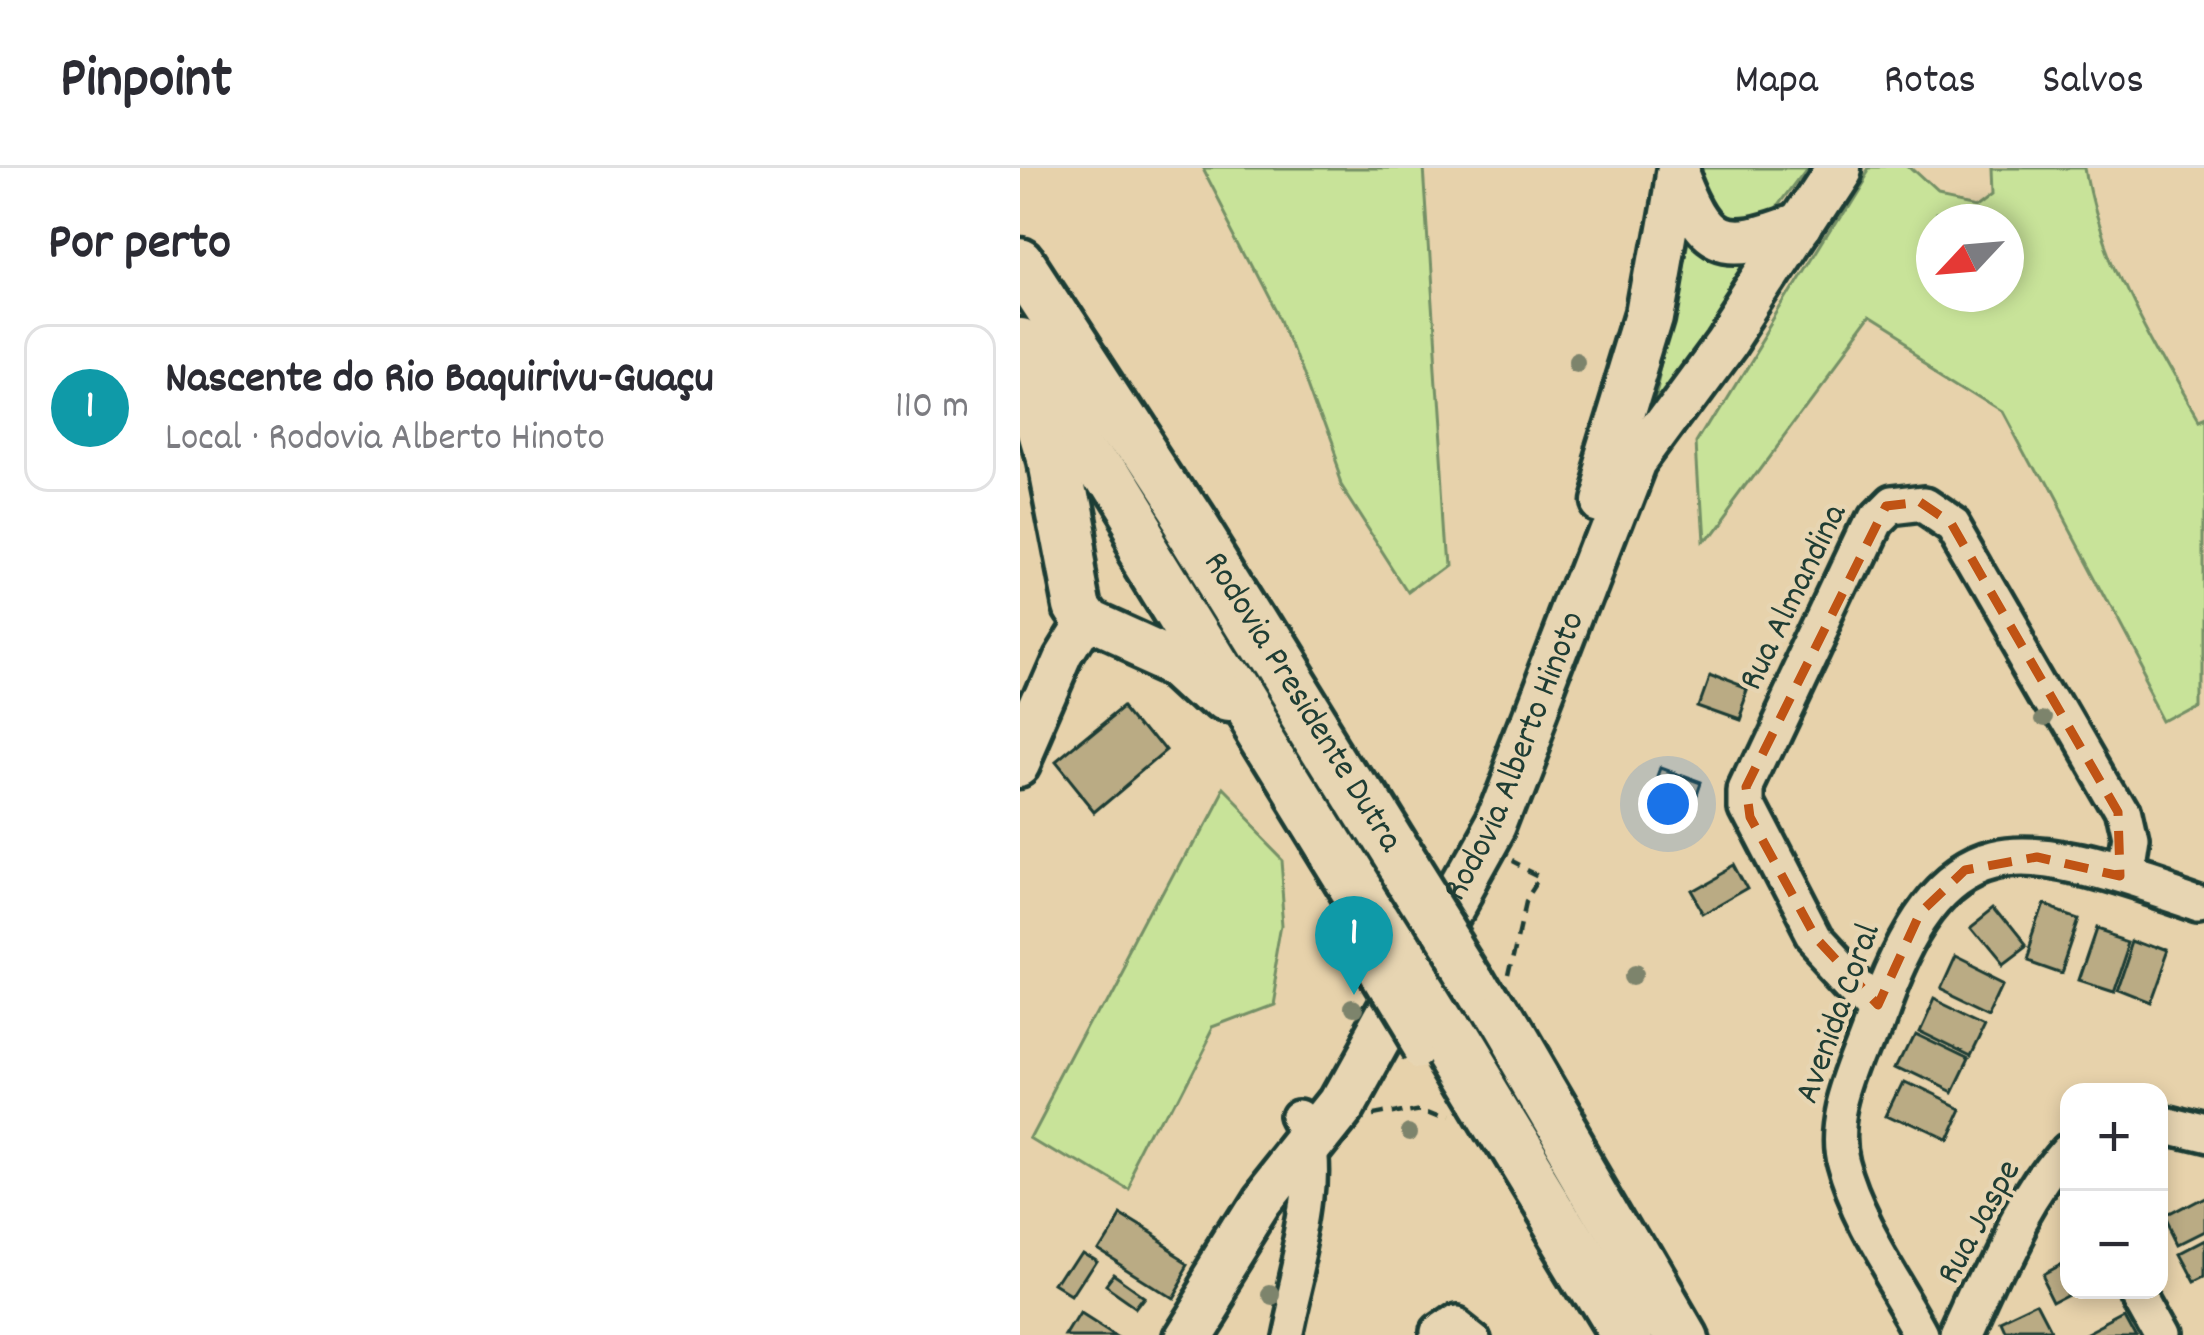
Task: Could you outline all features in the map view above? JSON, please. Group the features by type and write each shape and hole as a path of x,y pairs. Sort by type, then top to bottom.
{"highway":[{"name":"Rodovia Presidente Dutra","path":"1020,263 1190,524 1406,872 1491,974 1682,1335"},
{"name":"Rodovia Presidente Dutra","path":"1020,344 1274,750 1368,934 1628,1335"},
{"path":"1020,356 1051,460 1069,575 1090,620 1183,662 1274,750"}],"main road":[{"path":"1647,168 1650,315"},
{"path":"1677,168 1692,212 1723,238 1749,242 1801,224"},
{"name":"Rodovia Alberto Hinoto","path":"1179,1335 1306,1128 1460,850 1502,761 1607,459 1650,315 1677,168"},
{"name":"Rodovia Alberto Hinoto","path":"1161,1335 1306,1128 1340,1105 1493,830 1635,462 1837,168"},
{"path":"1020,765 1066,659 1090,620"}],"street":[{"name":"Rua Almandina","path":"1878,1005 1816,938 1746,803 1746,787 1871,520 1886,506 1920,502 1951,523 2118,812 2125,843 2120,875"},
{"name":"Avenida Coral","path":"1930,1335 1843,1165 1838,1136 1844,1103 1878,1005 1920,914 1965,870 2037,857 2120,875 2204,904"},
{"path":"2168,1124 2204,1133"},
{"path":"1281,1335 1313,1168 1306,1128"},
{"name":"Rua Jaspe","path":"1965,1335 2008,1241 2060,1166"},
{"path":"1261,1204 1274,1218 1294,1264"},
{"path":"2148,1299 2168,1335"}],"path":[{"path":"1491,974 1543,876 1502,856"},
{"path":"1361,1114 1426,1103 1443,1108 1465,1124"}],"highlighted area":[{"path":"1920,502 1951,523 2118,812 2120,876 2037,857 1965,870 1920,913 1878,1005 1816,938 1750,817 1746,787 1886,506"}],"green space":[{"path":"1202,168 1424,168 1450,563 1410,593 1340,484 1280,319"},
{"path":"1697,168 1806,168 1762,227 1729,228"},
{"path":"1867,168 1904,168 1938,199 1961,204 1916,204 1916,312 2024,312 2024,204 1979,204 1992,194 1991,168 2085,168 2102,234 2129,300 2197,423 2204,420 2204,701 2169,720 2004,409 1867,323 1704,543 1698,444"},
{"path":"1689,238 1705,254 1754,268 1650,408"},
{"path":"1214,793 1282,862 1287,924 1273,1004 1212,1027 1127,1194 1033,1137"}],"building":[{"path":"1704,676 1746,692 1736,719 1694,704"},
{"path":"1130,705 1167,751 1095,812 1057,765"},
{"path":"1661,765 1702,780 1693,807 1651,792"},
{"path":"1735,863 1749,889 1702,916 1687,890"},
{"path":"2046,905 2080,917 2062,970 2028,958"},
{"path":"1995,906 2027,946 2002,965 1970,926"},
{"path":"2097,924 2131,935 2113,988 2079,977"},
{"path":"2135,934 2169,947 2150,1000 2117,987"},
{"path":"1952,955 2006,982 1991,1014 1937,988"},
{"path":"1930,999 1984,1025 1968,1058 1915,1032"},
{"path":"1912,1035 1966,1061 1950,1094 1896,1068"},
{"path":"1904,1084 1958,1110 1943,1143 1888,1117"},
{"path":"2204,1196 2204,1232 2178,1245 2168,1215"},
{"path":"1113,1214 1189,1261 1170,1293 1094,1245"},
{"path":"2204,1241 2204,1277 2194,1282 2179,1254"},
{"path":"1080,1250 1096,1260 1072,1297 1056,1287"},
{"path":"2060,1265 2063,1299 2055,1303 2041,1275"},
{"path":"1116,1273 1146,1294 1137,1306 1107,1285"},
{"path":"2037,1308 2051,1335 2003,1335 1999,1326"},
{"path":"1082,1312 1118,1335 1068,1335"},
{"path":"2130,1313 2142,1335 2088,1335"}],"place":[{"name":"Nascente do Rio Baquirivu-Guaçu","path":"1354,995"}]}
